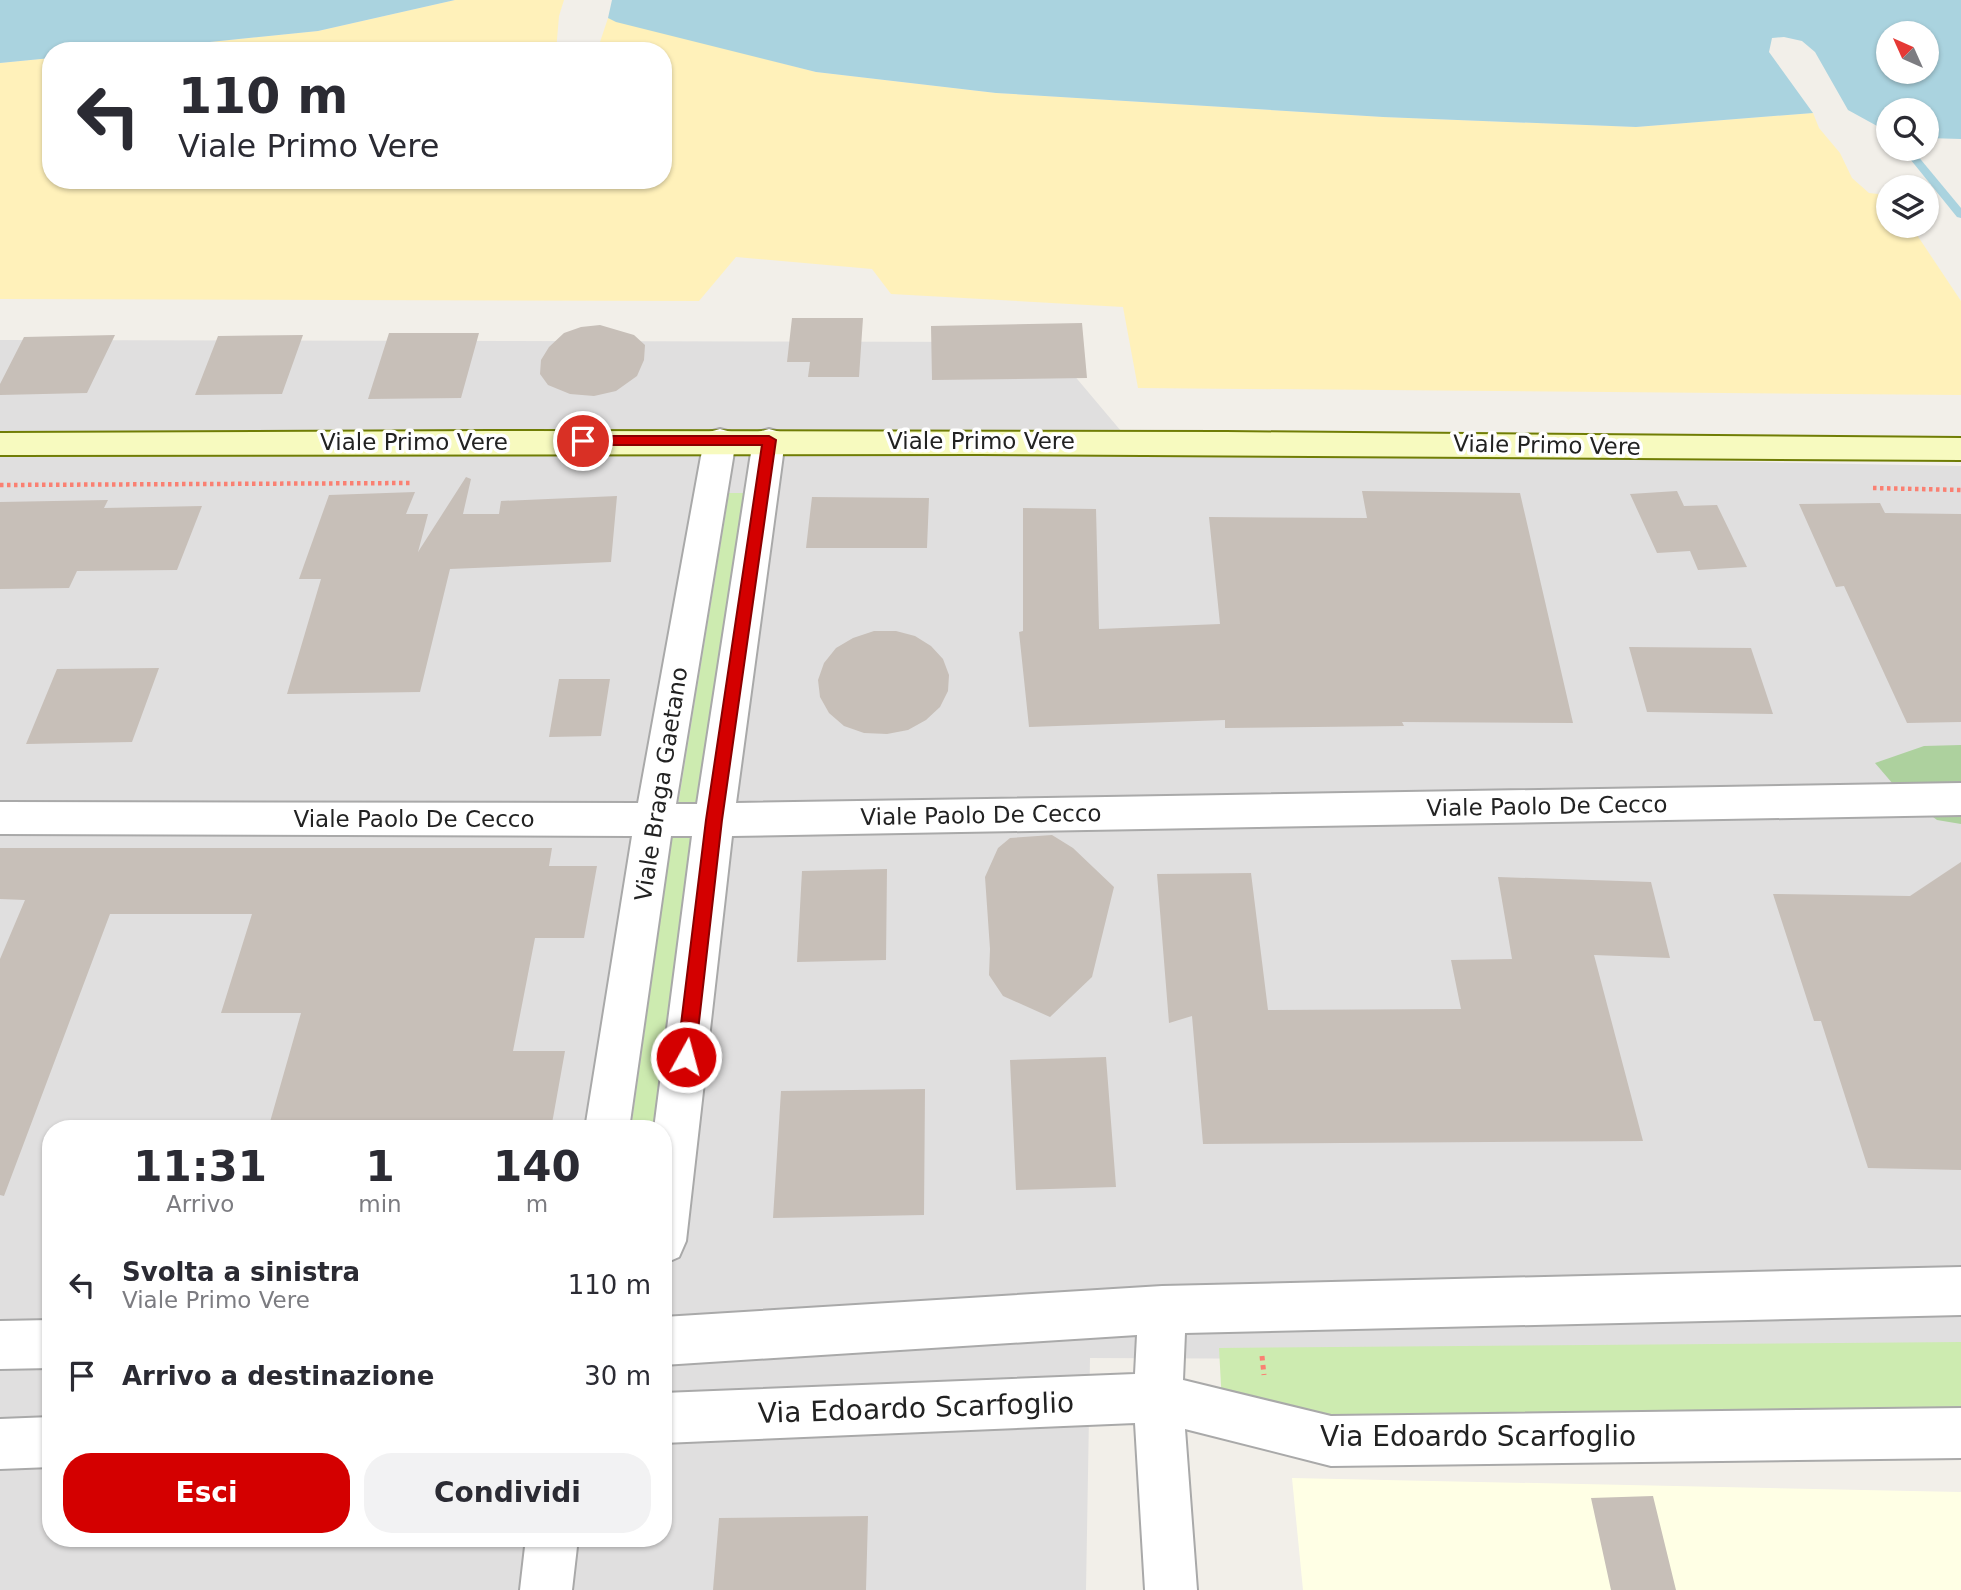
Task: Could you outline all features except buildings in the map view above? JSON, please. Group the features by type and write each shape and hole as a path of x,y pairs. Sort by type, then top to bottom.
{"street":[{"name":"Viale Braga Gaetano","path":"608,1120 654,820 720,440"},
{"name":"Viale Primo Vere","path":"0,444 769,440 1961,449"},
{"path":"672,1167 714,820 769,440"},
{"name":"Viale Paolo De Cecco","path":"0,818 714,820 1961,799"},
{"path":"672,1340 1163,1310 1961,1291"},
{"path":"1163,1310 1158,1398 1171,1590"},
{"path":"0,1345 42,1344"},
{"name":"Via Edoardo Scarfoglio","path":"672,1418 1158,1398 1331,1441 1961,1433"},
{"path":"0,1444 42,1442"},
{"path":"546,1590 551,1547"}],"shaded area":[{"path":"0,340 1046,342 1137,450 1961,466 1961,1361 1090,1358 1086,1590 0,1590"},
{"path":"1292,1478 1961,1492 1961,1590 1303,1590"}],"green space":[{"path":"729,493 746,493 698,806 678,805"},
{"path":"1961,745 1961,824 1937,820 1899,791 1875,763 1924,746"},
{"path":"672,836 693,836 656,1120 632,1120"},
{"path":"1961,1342 1961,1425 1329,1434 1222,1404 1219,1348"}],"sand":[{"path":"455,0 564,0 559,16 557,42 210,42 318,31"},
{"path":"608,18 816,72 996,93 1383,117 1636,127 1813,113 1819,128 1840,153 1852,178 1869,193 1876,194 1876,238 1919,238 1961,301 1961,395 1138,388 1123,307 891,294 872,269 736,257 699,301 0,299 0,63 42,59 42,189 672,189 672,42 600,42"}],"water":[{"path":"0,0 455,0 318,31 210,42 42,42 42,59 0,63"},
{"path":"612,0 1961,0 1961,139 1939,138 1939,98 1876,98 1876,125 1848,110 1815,52 1802,41 1784,37 1772,38 1769,52 1813,113 1636,127 1383,117 996,93 816,72 608,18"}],"waterway":[{"path":"1917,161 1961,215"}],"route":[{"path":"583,441 769,440 714,820 686,1057"}]}
